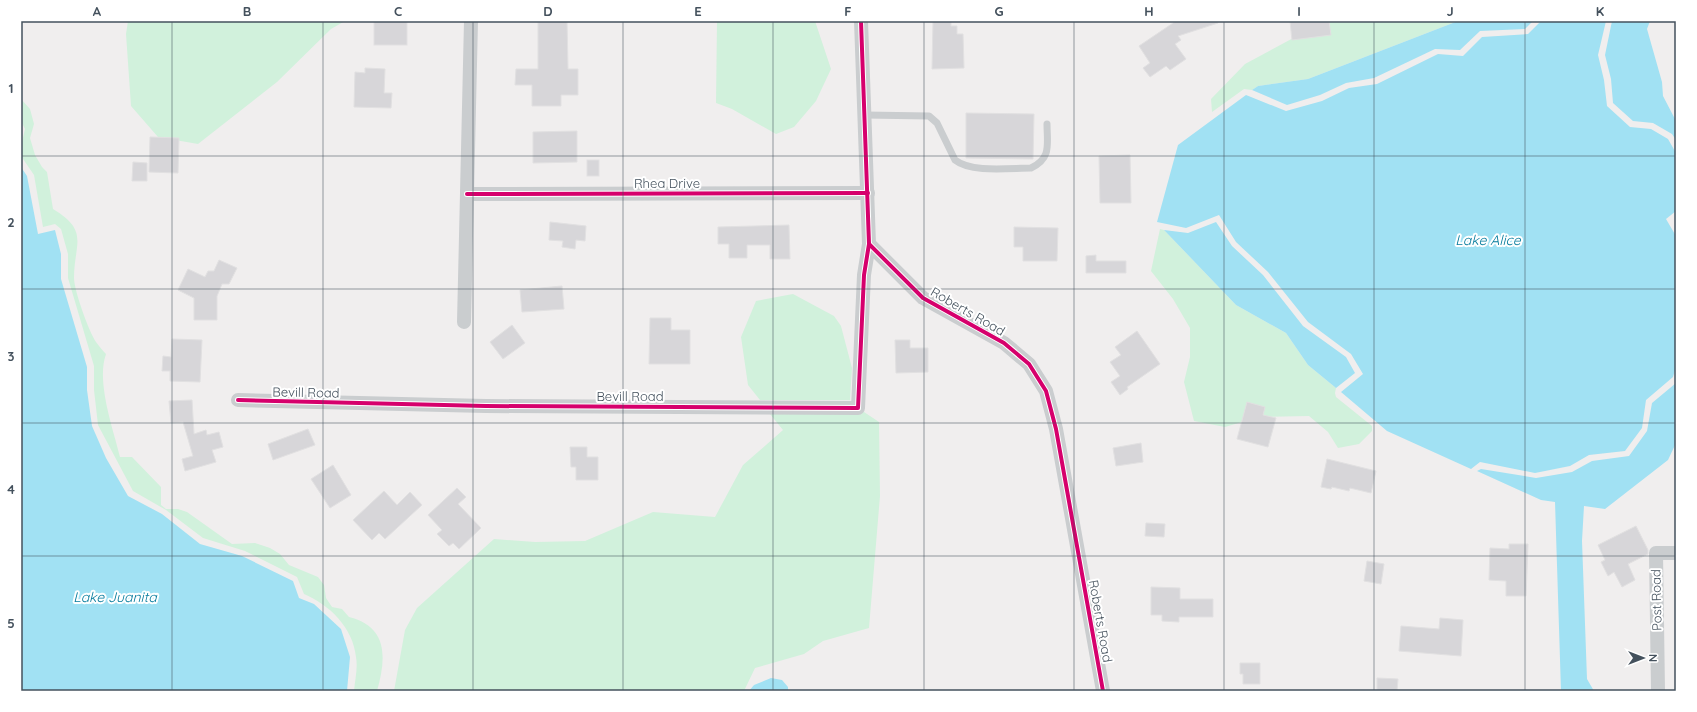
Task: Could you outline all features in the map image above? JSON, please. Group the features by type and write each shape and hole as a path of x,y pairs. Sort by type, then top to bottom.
{"street":[{"path":"464,322 471,21"},
{"path":"861,21 869,244"},
{"name":"Rhea Drive","path":"466,194 868,193"},
{"name":"Bevill Road","path":"238,400 486,406 858,408 864,275 869,244"},
{"name":"Roberts Road","path":"869,244 924,298 1004,343 1029,364 1046,390 1056,429 1103,691"},
{"name":"Post Road","path":"1658,691 1656,554 1676,553"}],"lane":[{"path":"865,115 929,116 937,123 955,160 959,164 972,167 1031,168 1038,165 1043,160 1047,150 1047,124"}],"green space":[{"path":"128,21 345,21 331,29 277,82 198,144 158,137 131,106 126,34"},
{"path":"717,21 815,21 831,69 816,101 794,127 776,134 732,109 716,103"},
{"path":"1325,21 1458,21 1308,79 1258,86 1252,90 1244,89 1212,112 1211,99 1245,64"},
{"path":"21,99 30,109 34,124 30,138 35,155 42,167 47,172 53,209 72,224 76,232 77,247 74,278 75,284 82,311 93,337 106,354 103,365 104,391 120,457 132,457 161,487 161,505 166,509 178,509 187,512 232,544 255,543 270,548 280,554 289,565 318,577 324,585 326,598 332,607 342,609 349,617 372,628 378,636 383,656 377,691 354,691 357,661 350,636 339,619 331,611 323,604 304,594 297,577 245,551 203,538 166,510 133,491 98,425 94,390 94,366 68,278 68,254 61,229 55,224 43,227 34,175 21,156 21,146 25,129 21,121"},
{"path":"1160,229 1164,230 1236,305 1286,333 1308,365 1336,388 1336,397 1372,426 1372,431 1359,444 1338,448 1328,432 1309,416 1259,417 1225,427 1194,421 1184,382 1190,357 1190,328 1173,299 1151,271"},
{"path":"793,294 834,316 841,326 852,368 850,400 760,400 748,385 741,337 756,301"},
{"path":"863,410 879,422 880,496 869,628 823,641 804,654 755,668 744,691 394,691 405,630 417,608 494,539 535,542 585,541 653,512 715,517 743,465 783,430 770,414"}],"water":[{"path":"1458,21 1533,21 1525,29 1480,31 1460,50 1435,49 1374,78 1346,83 1320,95 1287,105 1252,90 1258,86 1308,79"},
{"name":"Lake Alice","path":"1541,21 1606,21 1598,55 1604,80 1607,106 1630,127 1651,129 1668,139 1676,153 1676,211 1666,219 1676,236 1676,367 1673,377 1646,400 1642,428 1625,451 1589,455 1570,466 1535,473 1480,462 1471,469 1387,431 1341,392 1363,374 1351,354 1308,322 1268,272 1236,242 1219,215 1186,228 1157,222 1178,145 1246,95 1286,111 1322,101 1349,88 1377,84 1438,54 1463,56 1482,37 1528,34"},
{"path":"1612,21 1650,21 1647,29 1662,82 1663,96 1676,121 1676,140 1672,134 1653,123 1633,121 1613,103 1611,79 1605,55"},
{"name":"Lake Juanita","path":"21,167 27,176 38,234 55,230 61,254 61,279 87,367 87,390 92,426 106,458 128,496 162,514 200,544 242,556 293,581 299,598 314,604 341,629 350,657 347,691 21,691"},
{"path":"1216,222 1232,246 1263,275 1303,326 1346,357 1355,373 1336,388 1308,365 1286,333 1236,305 1164,230 1188,233"},
{"path":"1676,383 1676,443 1668,460 1605,509 1584,506 1582,541 1587,679 1594,691 1561,691 1555,502 1541,500 1477,471 1481,469 1536,478 1572,472 1592,461 1629,456 1647,431 1652,403"},
{"path":"771,678 782,680 788,687 788,691 749,691 754,685"}],"building":[{"path":"374,21 407,21 407,45 374,45"},
{"path":"538,21 567,21 568,69 578,69 578,95 561,95 561,106 532,106 532,85 515,85 516,69 538,69"},
{"path":"933,21 951,21 951,26 957,26 957,34 963,34 964,68 932,69"},
{"path":"1176,21 1218,21 1218,23 1178,36 1181,40 1175,44 1186,59 1170,70 1166,66 1150,77 1143,68 1150,63 1139,46"},
{"path":"1290,21 1329,21 1331,35 1292,40"},
{"path":"365,68 385,69 384,93 392,93 391,108 354,107 355,72 365,73"},
{"path":"966,113 1034,114 1033,159 966,158"},
{"path":"577,131 577,162 533,163 533,132"},
{"path":"150,137 179,138 178,173 149,172"},
{"path":"1130,155 1131,203 1100,203 1099,156"},
{"path":"587,160 599,160 599,176 587,176"},
{"path":"133,162 147,163 147,181 132,181"},
{"path":"550,222 586,226 585,241 576,240 575,249 562,247 563,241 549,240"},
{"path":"789,225 790,259 770,259 770,245 747,245 747,258 729,258 729,244 718,244 718,227"},
{"path":"1014,227 1058,228 1057,261 1023,261 1023,247 1014,247"},
{"path":"1096,255 1096,261 1126,261 1126,273 1086,273 1086,256"},
{"path":"219,260 237,268 229,284 222,284 217,296 217,320 194,320 194,298 178,290 188,269 205,277 208,271 214,271"},
{"path":"562,286 564,309 522,312 520,290"},
{"path":"650,318 671,318 671,330 690,330 690,364 649,364"},
{"path":"512,325 525,343 503,359 490,342"},
{"path":"1137,331 1160,364 1127,387 1128,389 1120,395 1111,382 1120,376 1110,362 1121,355 1115,347"},
{"path":"172,339 202,340 200,382 170,381 170,371 162,371 163,356 171,357"},
{"path":"895,340 910,340 910,348 928,348 928,372 896,373"},
{"path":"192,400 194,434 206,430 207,435 219,432 223,447 212,450 216,462 185,471 182,459 193,456 183,422 171,423 169,401"},
{"path":"1247,402 1265,407 1263,415 1276,418 1268,447 1237,439"},
{"path":"308,429 315,445 273,460 268,444"},
{"path":"1141,443 1143,462 1116,466 1113,448"},
{"path":"570,447 587,447 587,457 598,457 598,480 576,480 576,467 571,467"},
{"path":"1327,459 1376,471 1371,493 1350,488 1349,491 1332,487 1331,489 1321,487"},
{"path":"333,465 351,495 330,508 311,479"},
{"path":"457,488 466,497 458,504 481,528 459,549 453,543 449,546 437,534 442,530 428,515"},
{"path":"384,491 397,505 410,492 422,505 385,539 379,533 372,540 353,520"},
{"path":"1146,523 1165,524 1164,537 1145,536"},
{"path":"1636,526 1648,550 1648,554 1628,564 1635,580 1622,587 1614,572 1608,576 1601,562 1605,560 1598,545"},
{"path":"1509,544 1528,544 1526,596 1506,596 1506,581 1489,580 1490,548 1509,549"},
{"path":"1367,561 1384,564 1381,584 1364,581"},
{"path":"1151,587 1180,588 1180,599 1213,599 1213,617 1179,617 1179,622 1162,621 1162,615 1151,615"},
{"path":"1440,618 1463,620 1461,656 1399,651 1401,626 1439,629"},
{"path":"1240,663 1260,663 1260,684 1243,684 1243,674 1240,674"},
{"path":"1377,678 1398,679 1397,691 1377,691"}],"cycle path":[{"path":"861,21 869,244 923,298 1004,343 1029,364 1046,391 1056,429 1103,691"},
{"path":"467,194 868,193"},
{"path":"238,400 486,406 858,408 864,275 869,244"}]}
